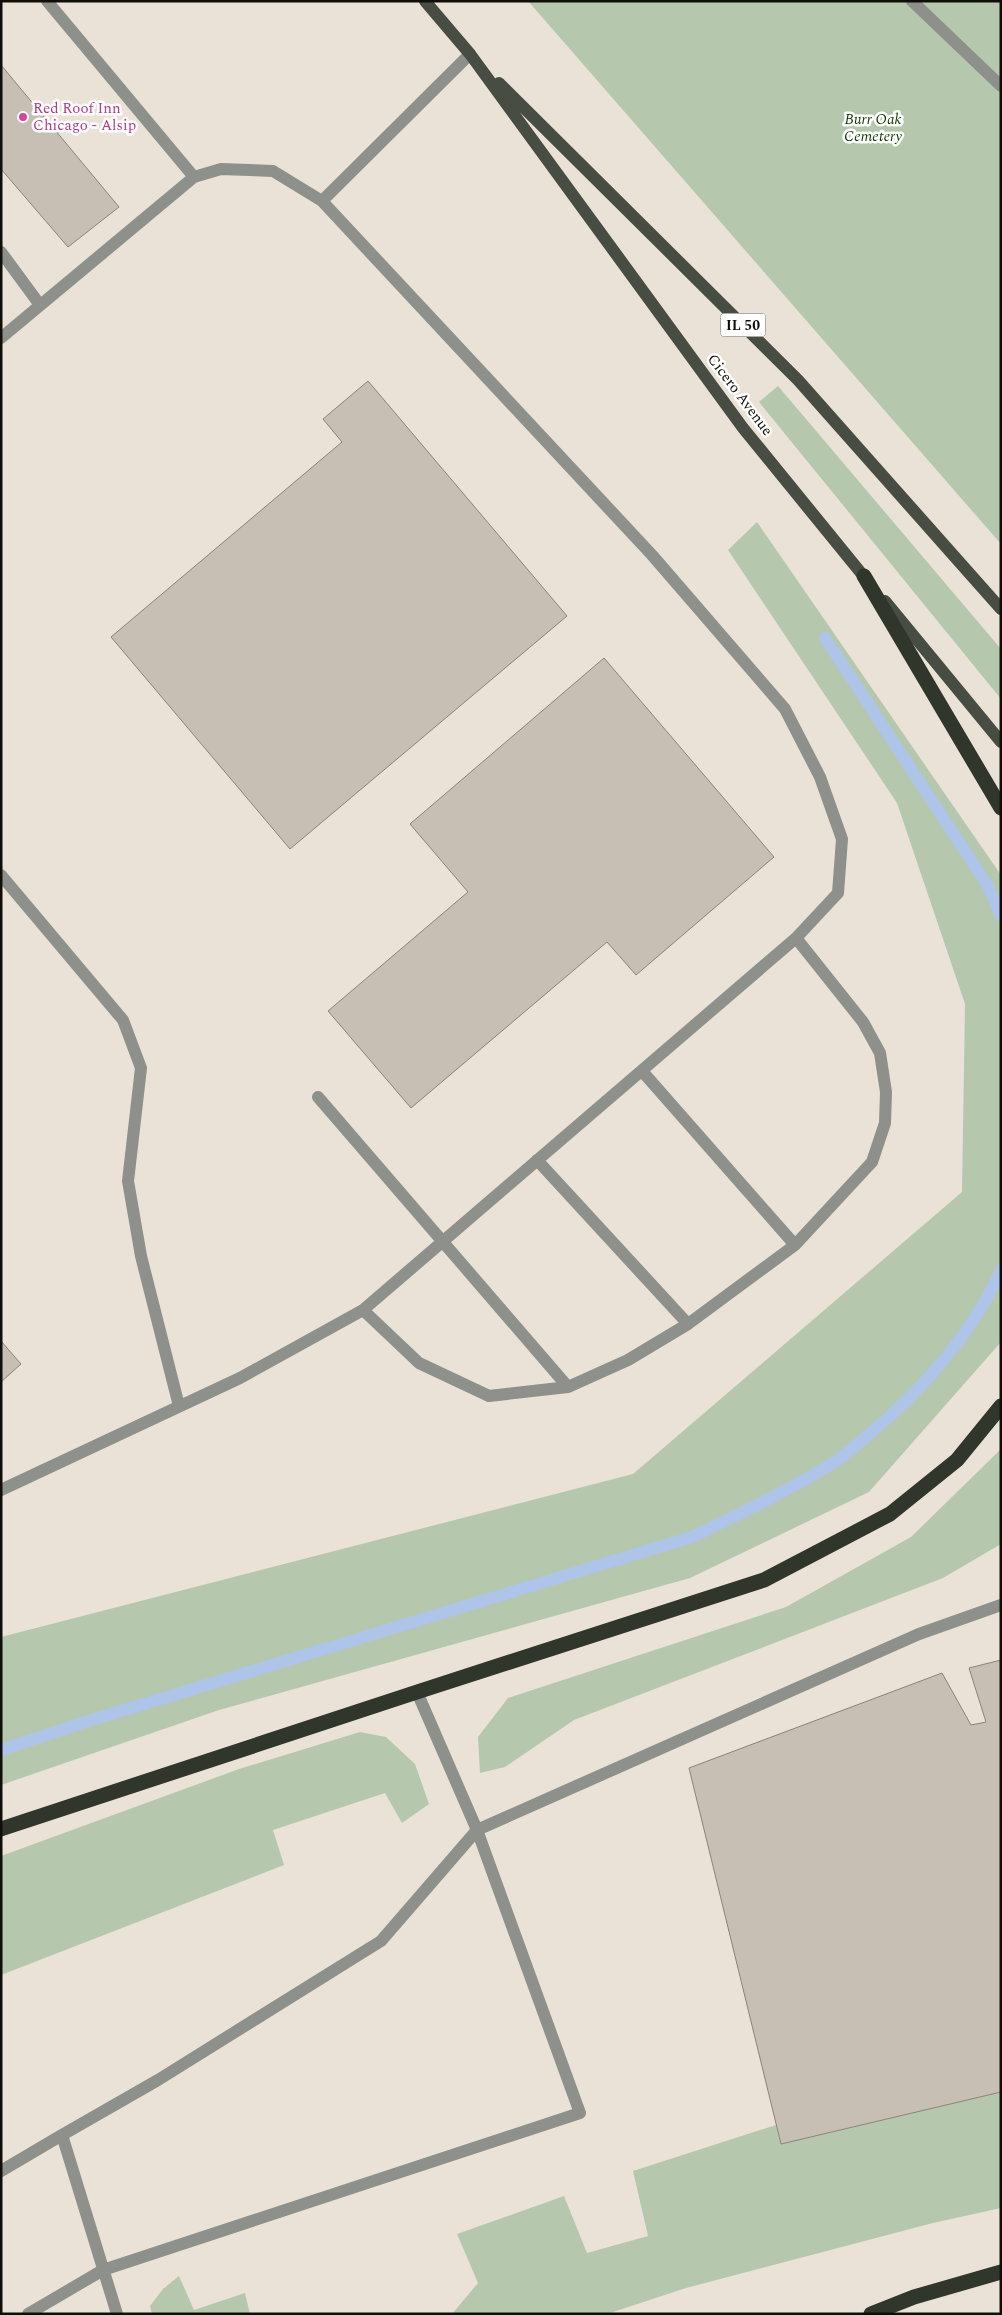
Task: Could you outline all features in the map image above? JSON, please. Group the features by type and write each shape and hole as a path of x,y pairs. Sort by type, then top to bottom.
{"highway":[{"path":"864,576 1001,808"},
{"path":"1,1829 764,1580 890,1514 957,1460 1001,1406"},
{"path":"871,2314 914,2297 1001,2272"}],"main road":[{"name":"Cicero Avenue","path":"425,1 470,54 743,428 1001,742"},
{"name":"Cicero Avenue","path":"470,54 798,380 1001,609"}],"lane":[{"path":"47,1 194,177"},
{"path":"919,3 1001,86"},
{"path":"322,201 470,54"},
{"path":"1,338 194,177 221,168 273,171 322,201 652,554 785,709 820,776 842,839 838,893 796,938 363,1310 240,1378 1,1490"},
{"path":"1,252 40,305"},
{"path":"1,875 123,1020 142,1068 128,1182 141,1256 179,1406"},
{"path":"363,1310 419,1363 489,1396 568,1387 628,1360 688,1324 795,1245 872,1162 885,1123 886,1092 880,1053 863,1022 796,938"},
{"path":"642,1071 795,1245"},
{"path":"318,1097 568,1387"},
{"path":"537,1160 688,1324"},
{"path":"1,2171 158,2080 381,1942 477,1830 919,1634 1001,1605"},
{"path":"28,2314 103,2270 580,2113 477,1830 417,1692"},
{"path":"62,2135 117,2314"}],"green space":[{"name":"Burr Oak Cemetery","path":"528,1 1001,1 1001,544"},
{"path":"778,386 1001,649 1001,699 759,402"},
{"path":"757,522 1001,875 1001,1342 869,1492 690,1578 219,1710 1,1785 1,1637 633,1474 962,1192 965,1004 897,803 728,550"},
{"path":"1001,1449 1001,1544 943,1578 574,1720 505,1767 480,1773 478,1737 508,1698 786,1607 911,1537"},
{"path":"360,1732 386,1737 415,1764 429,1804 402,1823 385,1793 273,1830 284,1865 1,1975 1,1856 239,1769"},
{"path":"1001,2092 1001,2208 933,2223 686,2288 607,2314 452,2314 478,2283 457,2234 564,2196 587,2253 648,2236 633,2171 776,2125 781,2144"},
{"path":"179,2276 194,2310 245,2293 250,2314 152,2314 150,2306 163,2289"}],"building":[{"name":"Red Roof Inn Chicago - Alsip","path":"1,65 119,207 68,247 1,169"},
{"path":"368,381 567,616 290,849 111,637 342,442 323,419"},
{"path":"604,658 774,857 636,975 607,942 411,1108 328,1011 468,892 410,824"},
{"path":"1,1341 21,1364 1,1382"},
{"path":"1001,1660 1001,2092 781,2144 689,1768 942,1673 971,1725 986,1722 969,1668"}],"waterway":[{"path":"825,638 988,886 1001,916"},
{"path":"1,1750 85,1722 692,1537 819,1472 840,1458 886,1420 925,1382 960,1340 989,1294 1001,1270"}],"place":[{"name":"Red Roof Inn Chicago - Alsip","path":"23,117"}]}
